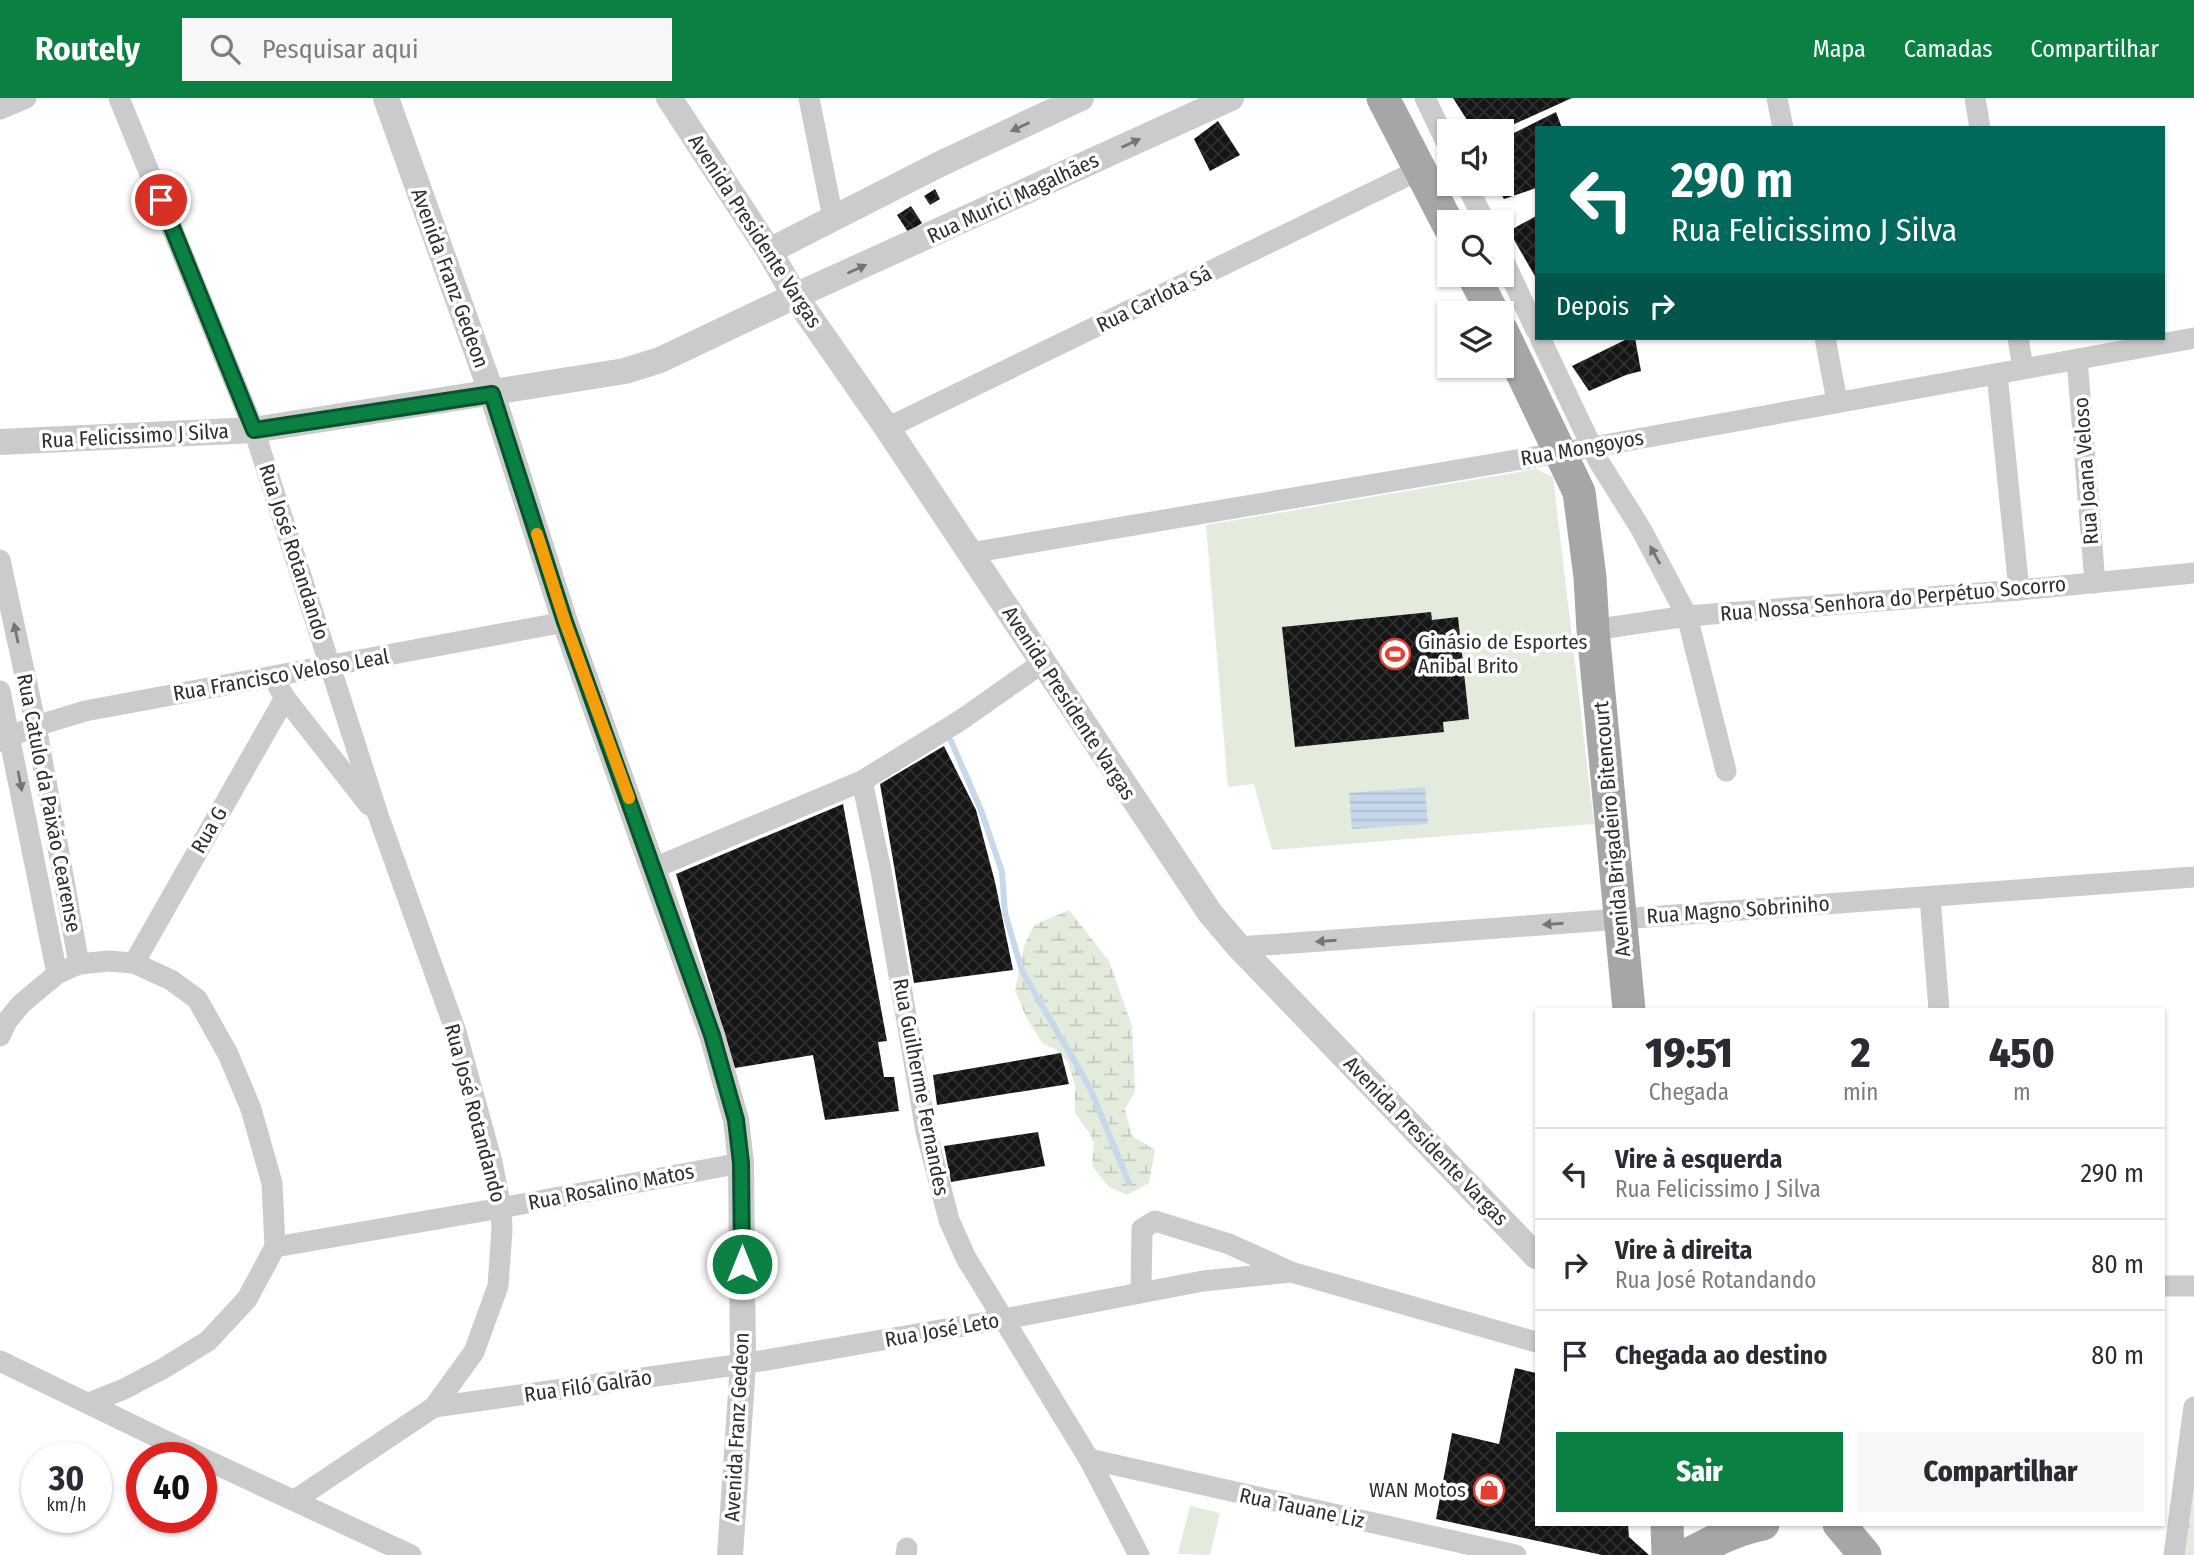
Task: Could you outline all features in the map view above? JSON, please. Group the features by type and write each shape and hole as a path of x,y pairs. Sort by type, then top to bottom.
{"main road":[{"path":"1383,98 1441,210"},
{"name":"Avenida Brigadeiro Bitencourt","path":"1514,350 1577,450 1578,492 1590,577 1629,1008"},
{"path":"1667,1526 1668,1555"},
{"path":"1687,1555 1717,1539 1754,1526"},
{"path":"1841,1526 1865,1555"}],"street":[{"path":"0,109 26,98"},
{"name":"Rua José Rotandando","path":"119,98 254,430 378,815 456,1032 492,1162 501,1208 498,1286 474,1352 434,1407 295,1500"},
{"name":"Avenida Franz Gedeon","path":"386,98 492,394 565,622 712,1035 736,1120 741,1163 743,1364 730,1555"},
{"name":"Avenida Presidente Vargas","path":"668,98 769,251 795,296 887,428 1210,913 1535,1255"},
{"path":"809,98 833,218"},
{"path":"769,251 940,164 1081,98"},
{"name":"Rua Murici Magalhães","path":"795,296 1231,98"},
{"path":"1425,98 1437,123"},
{"path":"1777,98 1783,126"},
{"path":"1975,98 1980,126"},
{"name":"Rua Carlota Sá","path":"887,428 1421,169"},
{"path":"1514,283 1535,328"},
{"name":"Rua Felicissimo J Silva","path":"0,443 254,430 625,371 660,360 795,296"},
{"name":"Rua Mongoyos","path":"970,553 1577,450 2194,338"},
{"path":"1542,340 1577,450 1609,481 1641,530 1687,616 1726,771"},
{"path":"1825,340 1837,401"},
{"path":"2018,340 2023,368"},
{"name":"Rua Joana Veloso","path":"2077,359 2095,583"},
{"path":"1997,374 2019,590"},
{"name":"Rua Catulo da Paixão Cearense","path":"0,561 36,726 79,964"},
{"name":"Rua Nossa Senhora do Perpétuo Socorro","path":"1593,630 1687,616 2019,590 2194,573"},
{"name":"Rua Francisco Veloso Leal","path":"5,738 85,711 565,622"},
{"path":"654,868 862,781 961,720 1042,663"},
{"name":"Rua José Rotandando","path":"272,675 285,698 378,815"},
{"name":"Rua Catulo da Paixão Cearense","path":"0,691 5,738 57,974"},
{"name":"Rua G","path":"134,963 285,698"},
{"name":"Rua Guilherme Fernandes","path":"862,781 881,871 926,1130 949,1220 966,1258 1089,1459 1139,1555"},
{"name":"Rua Magno Sobriniho","path":"1240,947 2194,877"},
{"path":"1930,897 1939,1008"},
{"path":"0,1036 7,1021 21,1004 57,974 79,964 107,961 134,963 171,980 197,999 228,1054 251,1109 272,1183 275,1247 247,1299 208,1341 124,1389 89,1402"},
{"name":"Rua Rosalino Matos","path":"275,1247 741,1163"},
{"name":"Rua José Leto","path":"1141,1292 1142,1229 1154,1221 1228,1244 1291,1272 1535,1342"},
{"name":"Rua José Leto","path":"743,1364 1004,1320 1203,1281 1291,1272"},
{"path":"2165,1286 2194,1286"},
{"path":"0,1360 157,1437 411,1555"},
{"name":"Rua Filó Galrão","path":"434,1407 743,1364"},
{"path":"2174,1555 2194,1407"},
{"name":"Rua Tauane Liz","path":"1089,1459 1516,1555"}],"green space":[{"name":"Ginásio de Esportes Anibal Brito","path":"1536,469 1553,477 1594,824 1272,850 1254,784 1228,787 1206,525"},
{"path":"1069,910 1109,961 1132,1026 1135,1092 1125,1109 1132,1136 1155,1150 1149,1183 1127,1195 1109,1187 1092,1166 1094,1144 1075,1113 1075,1085 1068,1062 1055,1049 1043,1044 1026,1017 1015,990 1024,946 1034,925"},
{"path":"2194,1460 2194,1555 2174,1555"},
{"path":"1190,1506 1220,1513 1210,1555 1178,1554"}],"water":[{"path":"1425,787 1428,824 1352,829 1349,793"}],"building":[{"path":"1453,98 1572,98 1514,124 1514,119 1466,119"},
{"path":"1556,112 1561,126 1535,126 1535,188 1514,196 1514,133"},
{"path":"1218,121 1240,155 1210,171 1194,139"},
{"path":"935,189 940,199 930,205 924,196"},
{"path":"911,206 922,223 908,232 897,215"},
{"path":"1535,217 1535,276 1514,240 1514,228"},
{"path":"1625,340 1635,340 1641,371 1589,391 1572,366"},
{"path":"1431,612 1432,620 1458,617 1469,719 1443,722 1444,732 1295,747 1282,627"},
{"path":"944,746 976,810 995,882 1013,970 914,983 880,784"},
{"path":"843,804 887,1041 878,1042 884,1077 894,1077 899,1111 825,1120 813,1055 735,1068 676,874"},
{"path":"1061,1053 1069,1084 937,1105 933,1075"},
{"path":"1038,1132 1045,1166 951,1182 944,1146"},
{"name":"WAN Motos","path":"1515,1368 1535,1373 1535,1526 1628,1526 1629,1537 1649,1555 1602,1555 1436,1519 1452,1433 1499,1444"}],"waterway":[{"path":"951,741 981,810 1002,872 1005,913 1022,971 1090,1088 1129,1183"}],"slow traffic":[{"path":"537,534 565,622 629,798"}],"place":[{"name":"Ginásio de Esportes Anibal Brito","path":"1395,654"},
{"name":"WAN Motos","path":"1489,1490"}],"route":[{"path":"161,200 254,430 492,394 565,622 712,1035 736,1120 741,1163 742,1264"}]}
